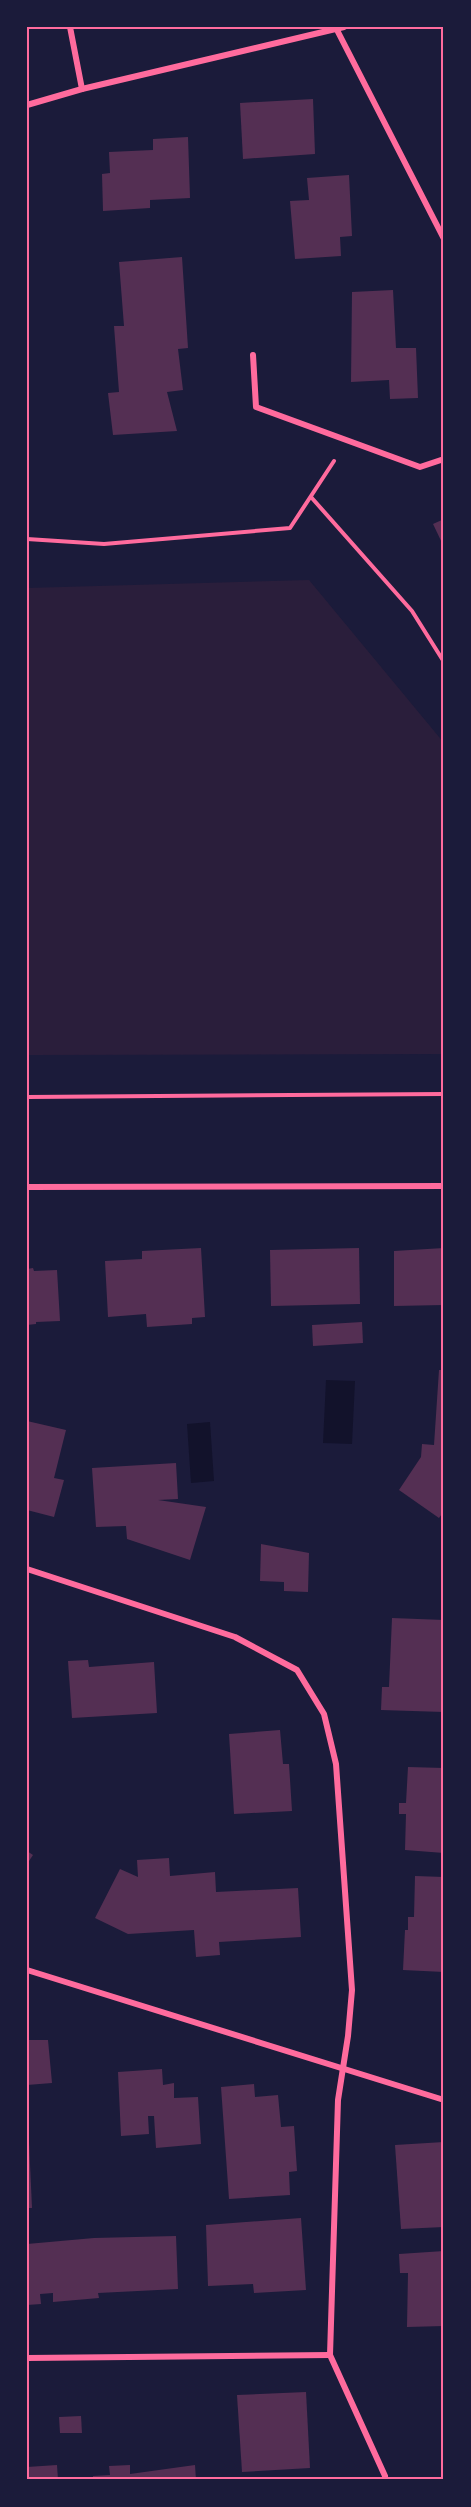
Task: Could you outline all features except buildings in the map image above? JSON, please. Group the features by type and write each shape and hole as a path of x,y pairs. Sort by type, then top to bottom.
{"street":[{"path":"70,27 82,89"},
{"path":"27,105 82,89 341,28 444,239"},
{"path":"253,355 256,407 420,466 444,459"},
{"path":"27,1187 444,1186"},
{"path":"27,1569 235,1636 297,1670 324,1714 336,1764 352,1990 344,2069 338,2100 330,2355 385,2476"},
{"path":"27,1970 444,2100"},
{"path":"27,2358 330,2355"}],"path":[{"path":"27,539 104,544 290,528 349,439"},
{"path":"311,497 412,610 444,662"},
{"path":"27,1097 444,1094"}],"shaded area":[{"path":"309,580 444,743 444,1054 27,1055 27,588"},
{"path":"326,1380 355,1381 352,1444 323,1443"},
{"path":"210,1422 214,1481 191,1483 187,1424"}]}
